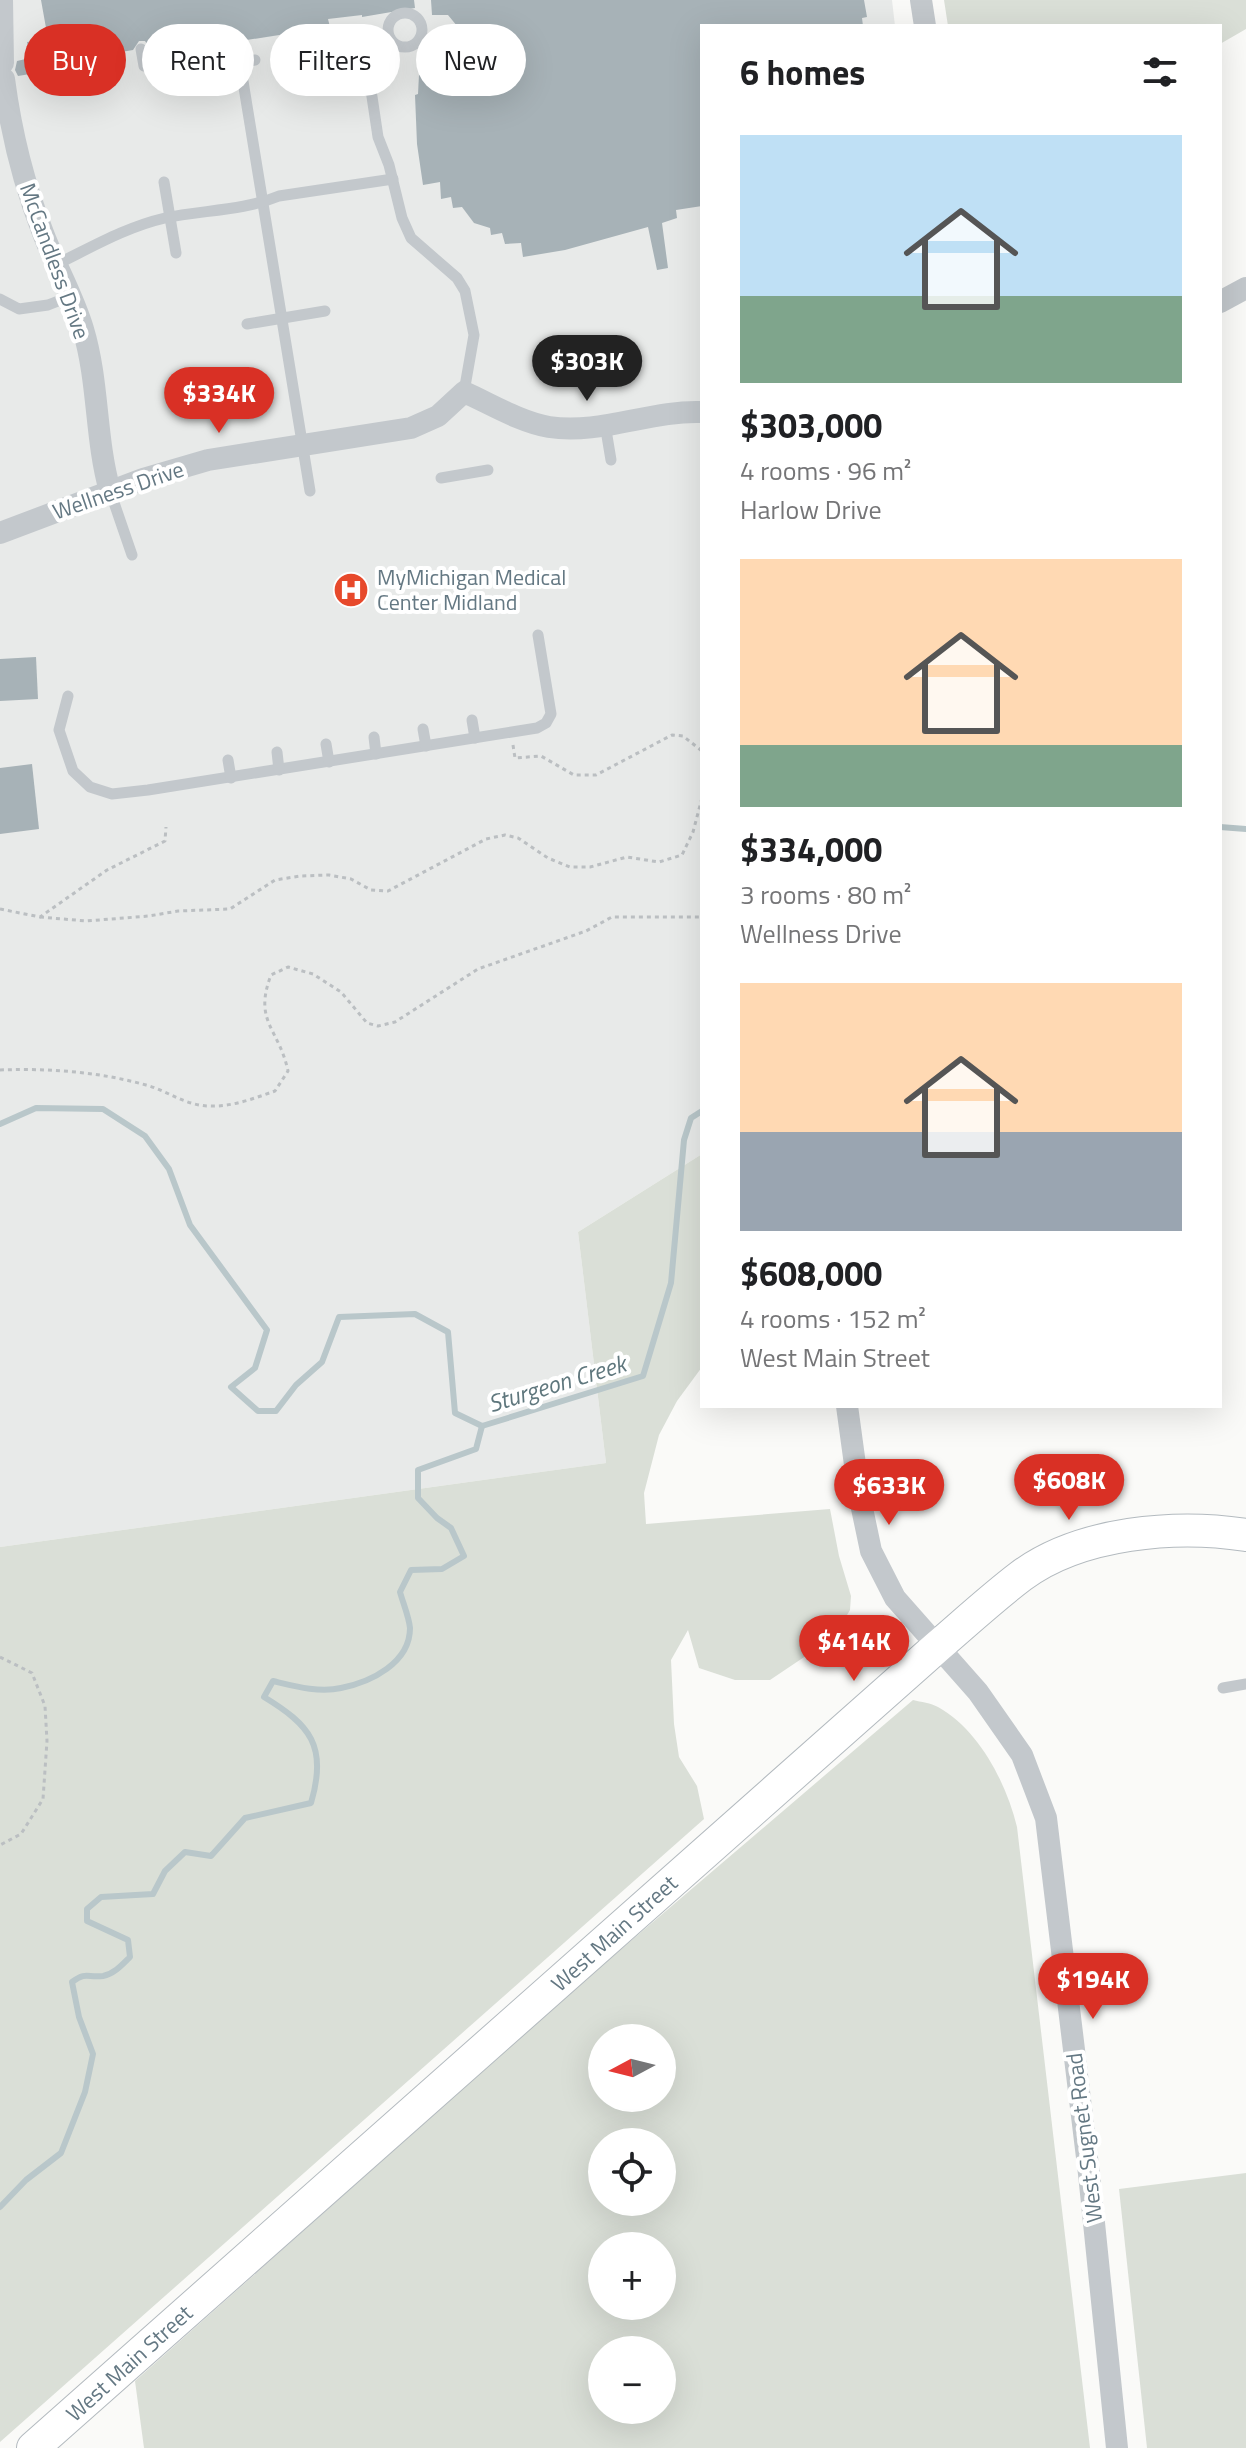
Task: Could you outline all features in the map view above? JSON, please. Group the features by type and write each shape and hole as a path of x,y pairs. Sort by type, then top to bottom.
{"street":[{"name":"McCandless Drive","path":"2,0 4,71 18,159 44,235 72,295 83,329 92,369 99,443 110,491"},
{"path":"921,0 925,24"},
{"path":"1222,301 1246,288"},
{"path":"464,392 548,427 573,428 700,412"},
{"name":"Wellness Drive","path":"0,533 110,491 208,460 425,423 452,406 464,392"},
{"name":"West Sugnet Road","path":"847,1408 859,1494 871,1551 895,1598 978,1692 1022,1755 1046,1818 1089,2174 1117,2448"},
{"name":"West Main Street","path":"33,2448 1023,1574 1081,1548 1114,1538 1150,1532 1221,1531 1246,1535"}],"lane":[{"path":"141,49 142,55"},
{"path":"245,96 310,491"},
{"path":"372,96 378,137 411,238 457,278 465,291 474,335 464,392"},
{"path":"57,264 123,231 170,217 393,179"},
{"path":"164,182 176,253"},
{"path":"0,299 19,309 48,305 72,295"},
{"path":"247,324 325,311"},
{"path":"605,424 611,460"},
{"path":"441,478 488,470"},
{"path":"110,491 132,555"},
{"path":"68,696 59,730 73,771 90,787 112,794 231,778 537,728 546,723 551,714 538,635"},
{"path":"472,720 475,738"},
{"path":"423,729 426,746"},
{"path":"374,737 376,754"},
{"path":"326,744 329,762"},
{"path":"277,752 279,770"},
{"path":"228,760 231,778"},
{"path":"1223,1688 1246,1684"}],"path":[{"path":"513,745 515,758 541,756 574,775 596,775 672,735 683,736 700,749"},
{"path":"0,909 86,921 230,909 275,880 300,876 329,875 351,879 371,890 388,891 486,839 505,835 518,838 548,858 570,867 590,867 627,857 659,862 682,855 693,832 700,806"},
{"path":"40,917 107,870 165,841 166,827"},
{"path":"0,1070 27,1069 116,1078 150,1086 182,1101 211,1106 241,1102 275,1091 288,1071 283,1049 267,1022 263,997 271,975 288,967 313,974 341,992 367,1023 378,1026 395,1022 478,969 586,931 612,917 700,917"},
{"path":"0,1657 32,1673 45,1706 47,1741 43,1799 21,1834 0,1845"}],"shaded area":[{"name":"MyMichigan Medical Center Midland","path":"0,0 892,0 895,24 700,24 700,1155 578,1232 606,1463 0,1547"},
{"path":"944,0 1246,0 1246,29 1222,43 1222,24 948,24"},
{"path":"700,1155 700,1370 677,1401 659,1435 644,1493 646,1524 830,1509 851,1596 850,1610 834,1637 770,1680 735,1680 699,1668 688,1630 671,1660 674,1724 679,1757 697,1786 704,1819 0,2442 0,1547 606,1463 578,1232"},
{"path":"913,1700 938,1707 953,1717 978,1743 1006,1792 1017,1827 1090,2448 144,2448 135,2381 585,1980"},
{"path":"1246,2173 1246,2448 1147,2448 1119,2189"}],"building":[{"path":"41,0 414,0 415,8 328,19 329,24 270,24 270,36 254,39 254,24 142,24 142,41 133,50 126,51 126,24 45,24"},
{"path":"431,0 864,0 867,17 862,18 863,24 700,24 700,206 676,210 677,218 662,223 668,268 657,270 648,227 565,250 523,257 521,243 505,244 502,233 491,235 490,228 474,223 462,207 453,208 451,197 441,199 440,182 423,185 415,95 526,96 526,24 455,24 448,15 432,15"},
{"path":"24,59 24,75 18,76 15,70 17,61"},
{"path":"36,657 38,699 0,701 0,659"},
{"path":"32,764 39,829 0,834 0,768"}],"waterway":[{"name":"Sturgeon Creek","path":"1222,827 1246,829"},
{"name":"Sturgeon Creek","path":"0,1124 36,1108 103,1109 145,1136 169,1169 190,1225 267,1330 255,1368 231,1387 258,1411 276,1411 296,1385 322,1362 339,1317 415,1314 448,1332 455,1413 482,1426 643,1376 671,1283 684,1140 691,1118 700,1112"},
{"path":"0,2207 26,2180 61,2153 85,2092 93,2054 79,2017 72,1982 84,1976 107,1975 130,1957 128,1940 87,1921 87,1909 101,1897 153,1894 165,1871 185,1852 211,1856 245,1818 311,1803 317,1766 311,1739 293,1717 264,1697 273,1681 315,1689 341,1688 376,1676 396,1661 408,1640 410,1628 400,1592 411,1570 442,1569 464,1556 451,1528 418,1498 418,1470 476,1449 482,1426"}],"place":[{"name":"MyMichigan Medical Center Midland","path":"351,590"}]}
